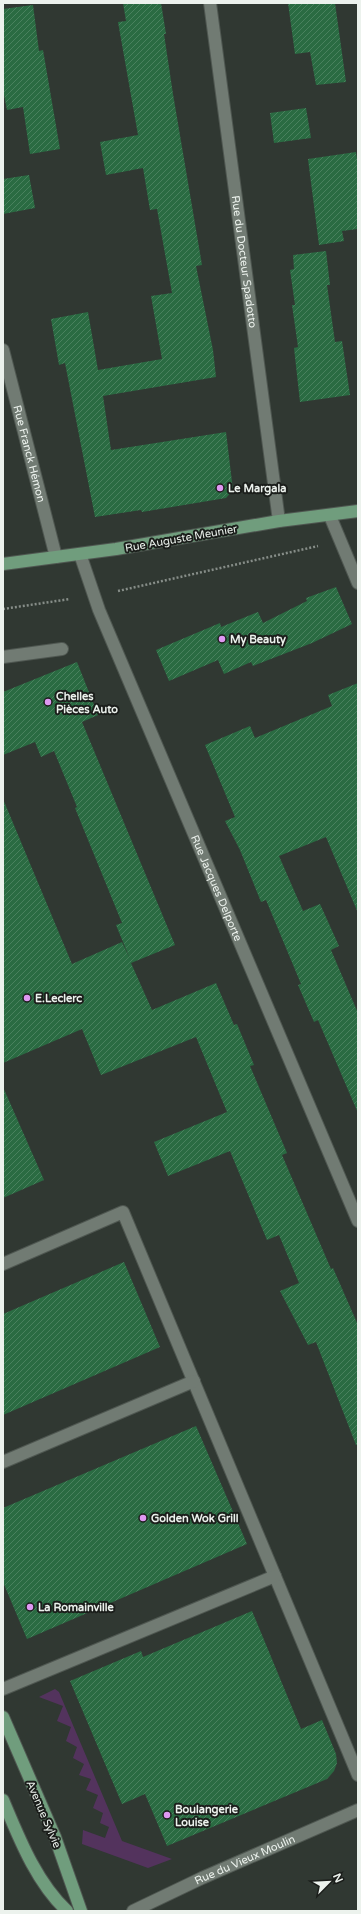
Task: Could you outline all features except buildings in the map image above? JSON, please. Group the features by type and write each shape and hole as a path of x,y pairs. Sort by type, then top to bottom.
{"main road":[{"name":"Rue Auguste Meunier","path":"3,564 80,554 279,521 330,516 358,511"},
{"name":"Avenue Sylvie","path":"3,1717 54,1837 81,1911"},
{"path":"3,1800 25,1850 54,1899 67,1911"}],"street":[{"name":"Rue du Docteur Spadotto","path":"210,3 279,521"},
{"name":"Rue Franck Hémon","path":"3,350 56,557"},
{"path":"330,516 358,583"},
{"name":"Rue Jacques Delporte","path":"80,554 93,596 358,1221"},
{"path":"3,657 62,649"},
{"path":"3,1264 123,1212 358,1775"},
{"path":"3,1462 194,1381"},
{"path":"3,1689 275,1576"},
{"name":"Rue du Vieux Moulin","path":"133,1911 202,1878 358,1810"}],"path":[{"path":"3,609 93,596 342,542"}],"shaded area":[{"path":"55,1689 59,1692 122,1841 172,1859 148,1868 82,1844 83,1830 105,1838 109,1827 100,1823 103,1813 93,1808 98,1795 86,1790 91,1779 79,1775 84,1764 73,1758 77,1747 66,1741 71,1727 57,1721 63,1706 39,1697"}],"place":[{"name":"Le Margala","path":"220,488"},
{"name":"My Beauty","path":"222,639"},
{"name":"Chelles Pièces Auto","path":"48,702"},
{"name":"E.Leclerc","path":"27,998"},
{"name":"Golden Wok Grill","path":"143,1518"},
{"name":"La Romainville","path":"30,1607"},
{"name":"Boulangerie Louise","path":"167,1815"}]}
